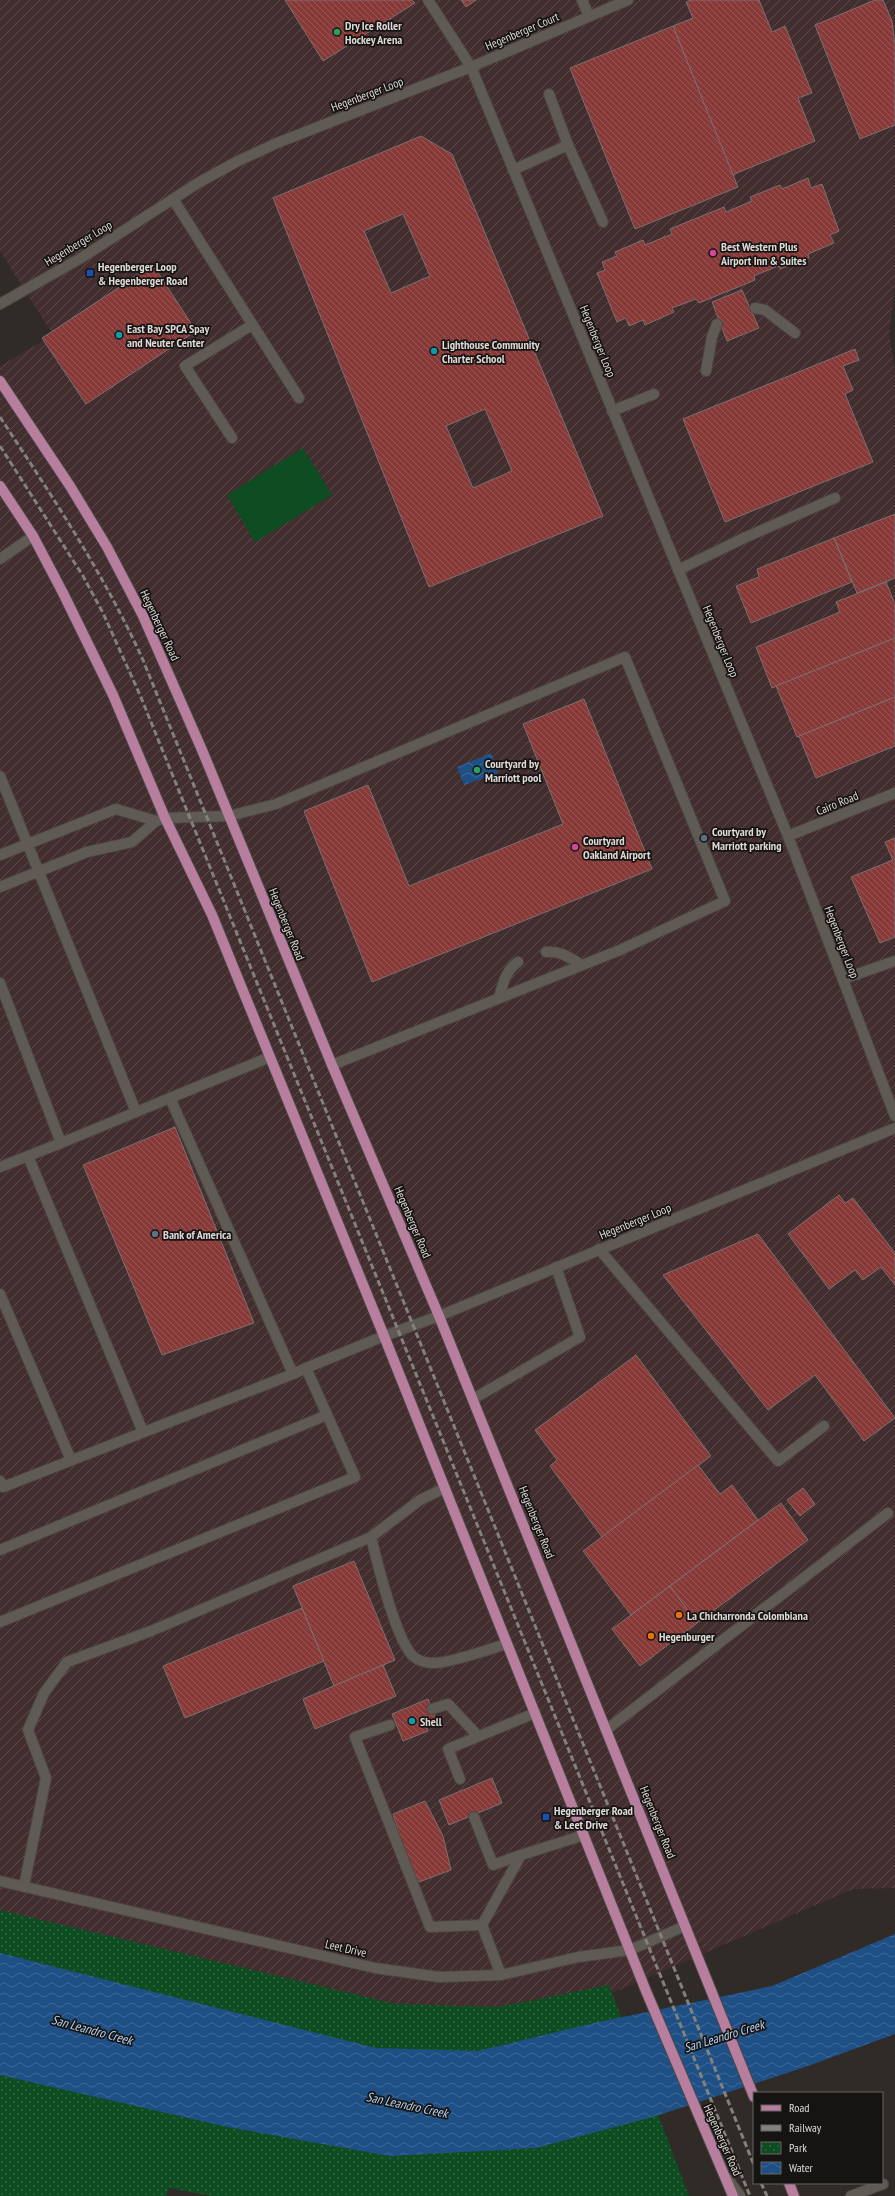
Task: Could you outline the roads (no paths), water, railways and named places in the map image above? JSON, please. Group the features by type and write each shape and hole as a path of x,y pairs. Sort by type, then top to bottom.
{"main road":[{"name":"Hegenberger Road","path":"0,381 70,486 107,547 134,597 180,701 439,1316 753,2095"},
{"name":"Hegenberger Road","path":"0,486 33,536 113,695 160,819 212,915 384,1336 630,1950 704,2131 733,2196"},
{"path":"789,2184 794,2196"}],"street":[{"path":"428,0 470,67"},
{"path":"582,0 589,16"},
{"name":"Hegenberger Court","path":"470,67 628,0"},
{"name":"Hegenberger Loop","path":"0,304 80,258 223,169 277,144 470,67 788,836 895,1116"},
{"path":"549,94 568,145 602,222"},
{"path":"513,170 568,145"},
{"path":"173,199 298,398"},
{"path":"755,308 765,310 795,334"},
{"path":"706,371 712,337 717,324"},
{"path":"232,438 184,366 252,325"},
{"path":"612,411 654,394"},
{"path":"678,570 744,538 835,498"},
{"path":"0,559 33,536"},
{"path":"0,855 116,809 160,819 229,816 276,804 625,657 725,901 620,950 332,1065"},
{"path":"0,776 26,844 136,1112"},
{"name":"Cairo Road","path":"788,836 895,793"},
{"path":"0,887 87,852 132,842 160,819"},
{"path":"546,952 553,950 582,965"},
{"path":"843,979 895,961"},
{"path":"499,998 506,975 511,966 518,962"},
{"path":"0,983 61,1143"},
{"path":"0,1166 61,1143 270,1057"},
{"path":"170,1098 293,1374"},
{"name":"Hegenberger Loop","path":"0,1481 3,1487 293,1374 384,1336 439,1316 895,1128"},
{"path":"28,1156 143,1432"},
{"path":"600,1249 778,1461 824,1426"},
{"path":"473,1400 580,1337 556,1268"},
{"path":"0,1294 71,1460"},
{"path":"0,1622 355,1477 306,1368"},
{"path":"0,1550 327,1415"},
{"path":"24,1886 46,1778 28,1730 44,1693 67,1662 151,1631 371,1537 420,1500 445,1488"},
{"path":"606,1730 888,1512"},
{"path":"371,1537 385,1592 404,1642 414,1656 423,1662 440,1663 508,1644"},
{"path":"432,1709 448,1704 478,1736"},
{"path":"460,1779 448,1749 535,1713"},
{"path":"390,1725 355,1737 430,1927 482,1925"},
{"path":"474,1817 493,1865 584,1835"},
{"path":"501,1975 482,1925 521,1855"},
{"name":"Leet Drive","path":"0,1880 375,1968 439,1977 501,1975 573,1958 630,1950 686,1926"},
{"path":"724,2175 740,2196"},
{"path":"851,2196 883,2184"}],"water":[{"name":"Courtyard by Marriott pool","path":"491,753 498,773 464,785 457,767"},
{"name":"San Leandro Creek","path":"895,1934 895,2034 808,2066 656,2116 536,2148 390,2156 228,2127 0,2075 0,1953 376,2048 478,2051 594,2023 772,1986"}],"railway":[{"path":"0,417 58,506 94,566 112,597 143,660 753,2163"},
{"path":"0,446 83,576 103,613 140,695 750,2196"},
{"path":"761,2184 767,2196"}],"place":[{"name":"Dry Ice Roller Hockey Arena","path":"337,32"},
{"name":"Best Western Plus Airport Inn & Suites","path":"713,253"},
{"name":"Hegenberger Loop & Hegenberger Road","path":"90,273"},
{"name":"East Bay SPCA Spay and Neuter Center","path":"119,335"},
{"name":"Lighthouse Community Charter School","path":"434,351"},
{"name":"Courtyard by Marriott pool","path":"477,770"},
{"name":"Courtyard by Marriott parking","path":"704,838"},
{"name":"Courtyard Oakland Airport","path":"575,847"},
{"name":"Bank of America","path":"155,1234"},
{"name":"La Chicharronda Colombiana","path":"679,1615"},
{"name":"Hegenburger","path":"651,1636"},
{"name":"Shell","path":"412,1721"},
{"name":"Hegenberger Road & Leet Drive","path":"546,1817"}]}
